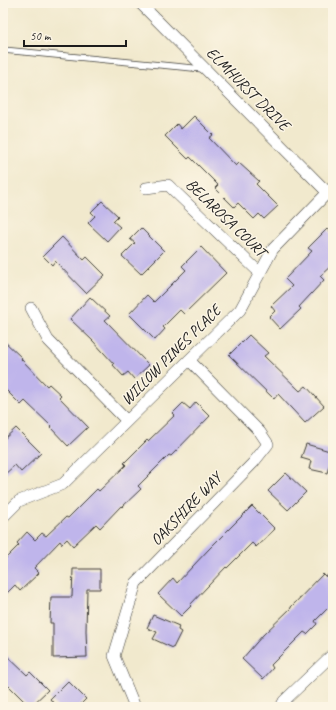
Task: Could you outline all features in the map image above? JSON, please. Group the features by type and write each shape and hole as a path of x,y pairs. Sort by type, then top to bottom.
{"street":[{"name":"ELMHURST DRIVE","path":"140,3 331,192"},
{"name":"BELAROSA COURT","path":"146,188 168,185 260,273"},
{"name":"WILLOW PINES PLACE","path":"3,517 19,501 63,484 240,310 273,249 331,192"},
{"path":"30,308 48,340 127,421"},
{"name":"OAKSHIRE WAY","path":"135,707 114,656 136,583 253,463 268,444 260,432 189,360"},
{"path":"281,707 284,702 333,654"}],"lane":[{"path":"3,50 206,69"}],"building":[{"path":"194,116 213,135 209,138 236,166 239,163 259,181 256,184 278,206 264,219 259,214 254,219 238,203 234,207 215,188 218,185 190,157 188,159 165,136 177,124 181,129"},
{"path":"102,201 118,216 113,221 120,227 107,241 88,223 95,216 91,212"},
{"path":"141,228 164,251 141,274 122,256 135,243 130,239"},
{"path":"327,229 333,235 333,264 320,276 324,280 299,307 301,309 280,329 269,317 275,311 271,306 292,286 285,279 312,251 308,248"},
{"path":"62,237 84,260 87,257 105,275 86,293 55,261 52,265 43,256"},
{"path":"201,247 226,273 184,314 180,310 163,327 165,329 155,340 129,314 147,295 154,302 186,270 182,266"},
{"path":"90,297 110,316 105,320 149,365 134,379 128,372 123,376 93,341 70,319"},
{"path":"249,335 268,353 264,356 300,391 306,386 324,406 305,423 278,394 274,399 229,355"},
{"path":"3,340 22,358 21,359 47,386 49,384 61,395 59,397 88,427 68,446 50,427 51,426 25,401 21,405 3,387"},
{"path":"196,402 210,416 171,456 169,455 138,486 141,489 122,507 121,506 100,528 96,524 73,546 67,539 62,544 60,541 34,568 39,573 20,591 15,585 3,597 3,561 19,545 17,543 27,532 35,540 42,533 46,536 66,517 68,518 97,489 99,491 126,465 124,463 175,415 173,413 183,403 190,409"},
{"path":"16,428 41,453 21,472 15,465 3,476 3,440"},
{"path":"306,444 333,452 327,473 309,469 311,461 301,458"},
{"path":"286,473 306,492 288,510 268,491"},
{"path":"252,506 275,529 256,547 252,543 227,568 226,567 181,616 158,594 173,578 177,583"},
{"path":"73,569 100,569 100,589 87,589 87,657 53,658 53,623 50,623 51,597 72,597"},
{"path":"333,569 333,603 315,621 317,624 307,634 304,632 271,665 273,668 263,679 242,659 263,635 323,574 326,577"},
{"path":"153,615 179,626 178,630 181,632 173,648 153,639 157,632 147,628"},
{"path":"3,652 27,675 30,672 48,690 30,707 9,686 3,691"},
{"path":"68,681 86,699 78,707 57,707 50,699"}]}
